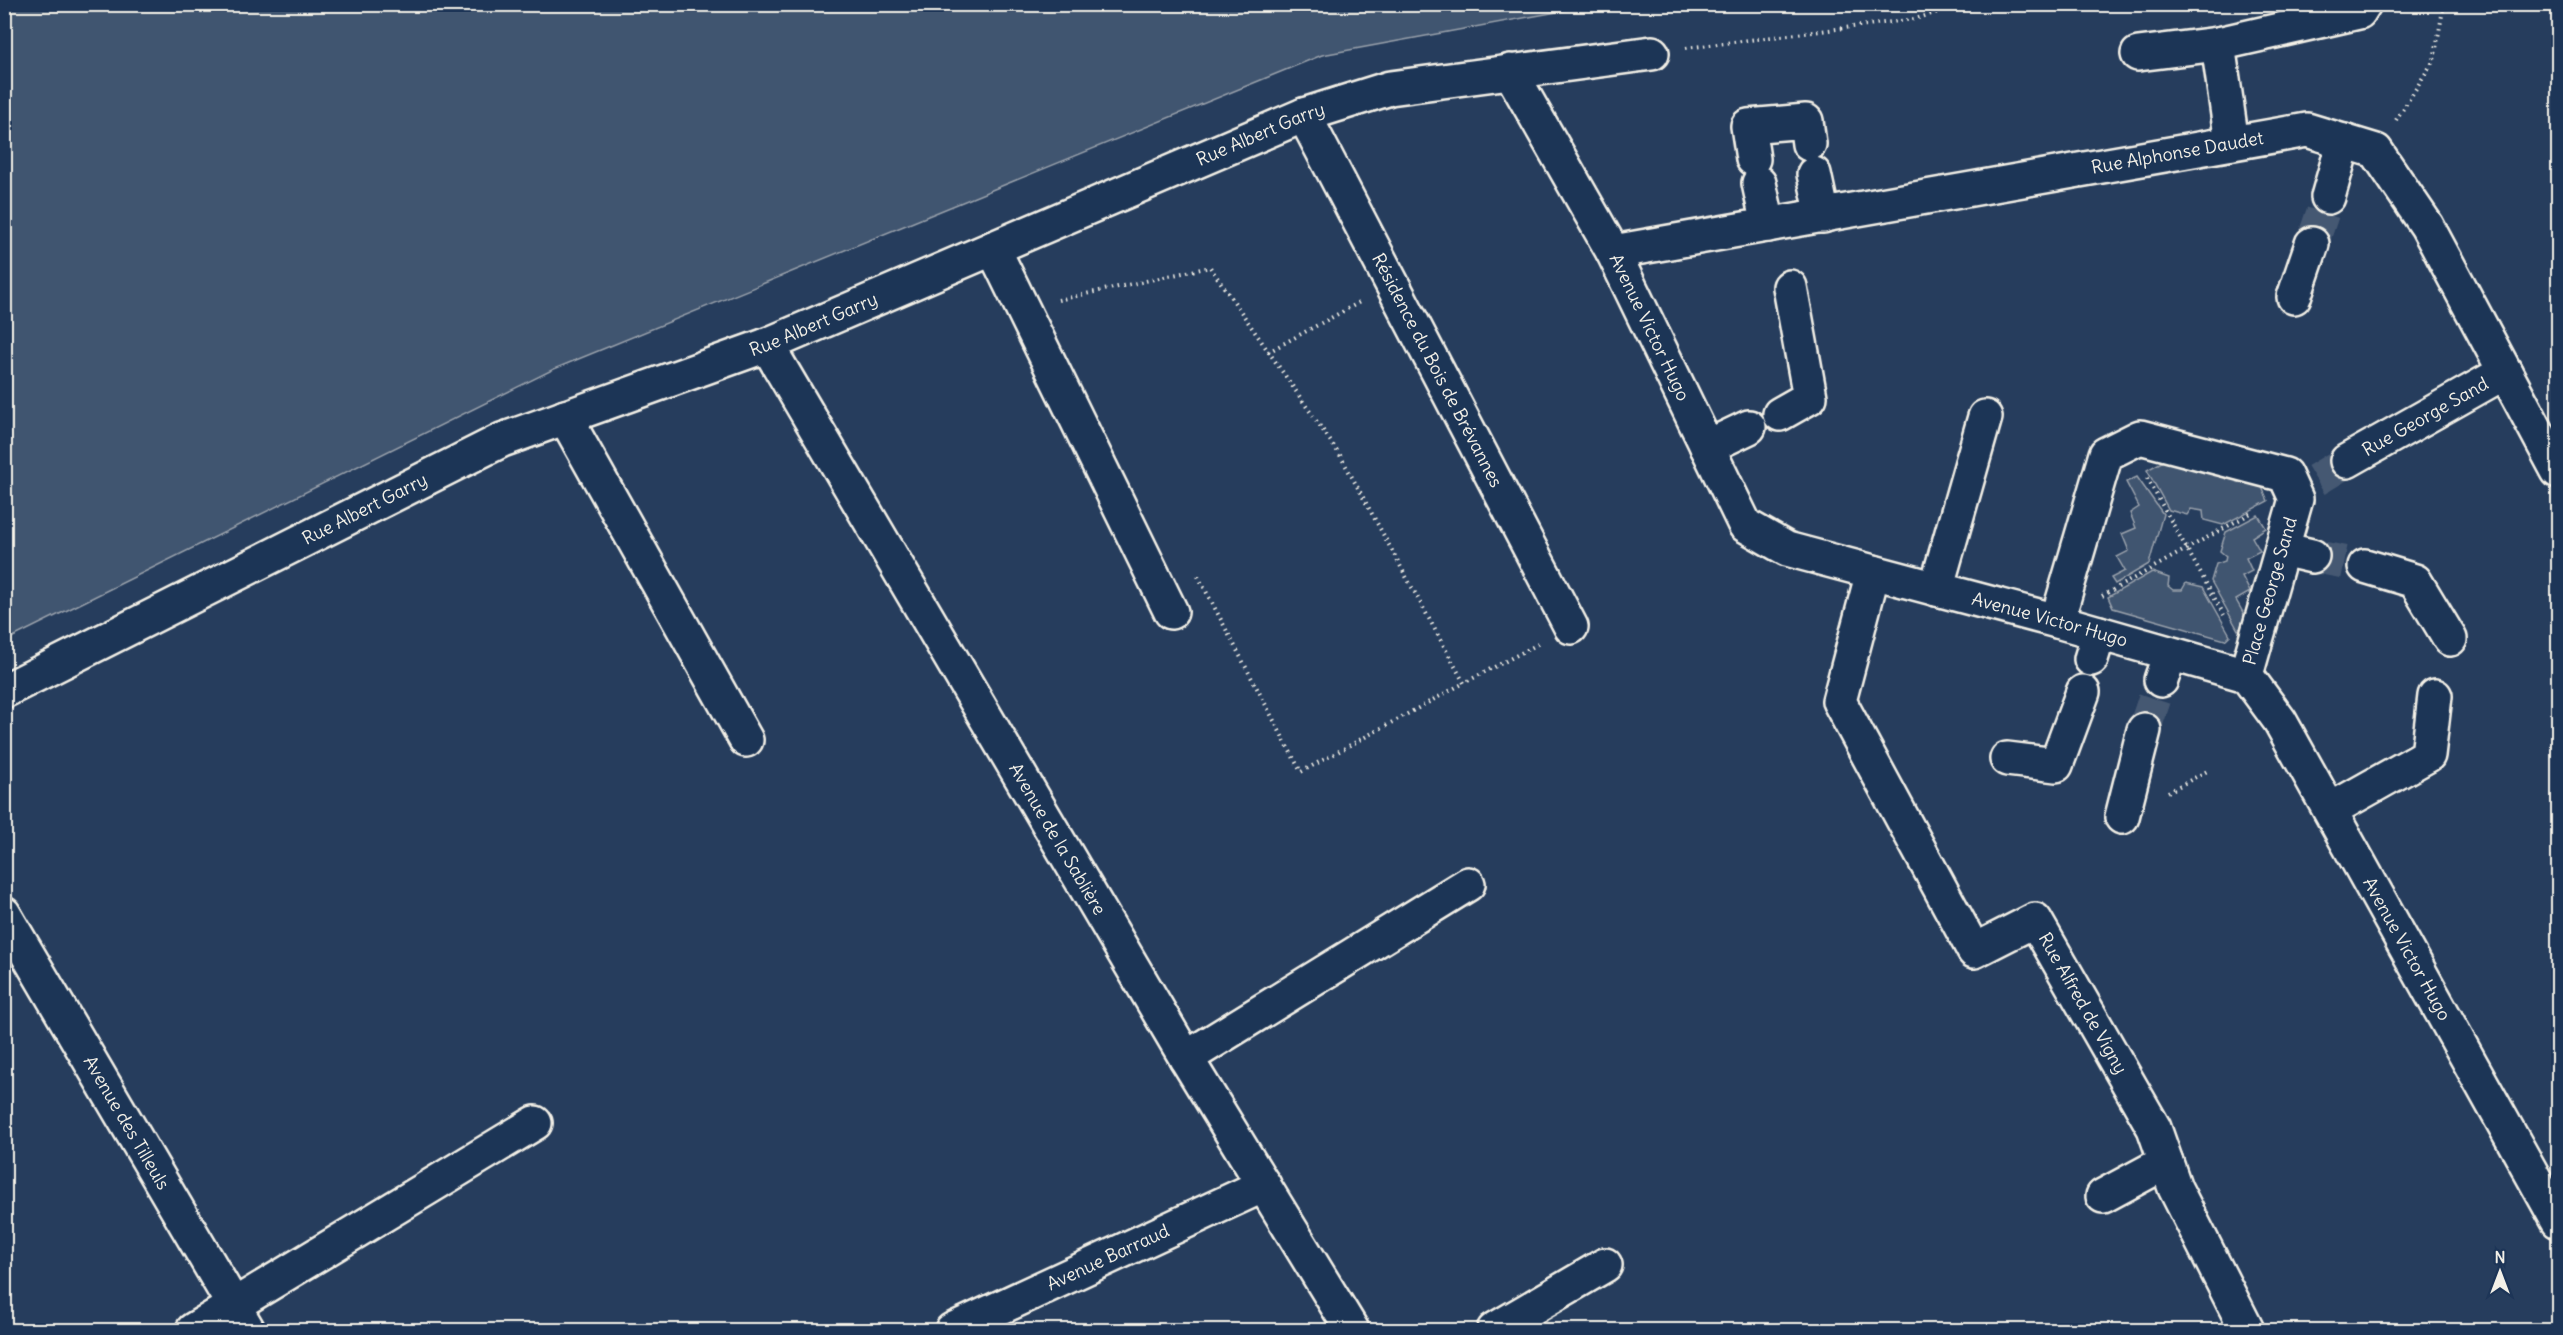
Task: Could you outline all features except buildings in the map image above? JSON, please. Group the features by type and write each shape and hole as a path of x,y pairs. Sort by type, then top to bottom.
{"street":[{"path":"2138,54 2218,44 2359,12 2364,4"},
{"path":"2218,44 2232,143"},
{"name":"Rue Albert Garry","path":"4,691 502,440 767,345 1304,115 1390,88 1652,53"},
{"name":"Avenue Victor Hugo","path":"1510,71 1613,252 1745,525 1787,549 2057,621 2095,646 2165,667 2246,675 2280,721 2559,1221"},
{"name":"Résidence du Bois de Brévannes","path":"1304,115 1571,627"},
{"path":"1768,225 1748,126 1806,121 1823,216"},
{"name":"Rue Alphonse Daudet","path":"1613,252 2307,130 2376,151"},
{"path":"2328,197 2344,141"},
{"path":"2376,151 2427,226 2559,471"},
{"path":"2294,297 2312,244"},
{"path":"993,248 1171,612"},
{"path":"1780,414 1810,396 1790,287"},
{"name":"Avenue de la Sablière","path":"767,345 1186,1058 1352,1330"},
{"name":"Rue George Sand","path":"2347,461 2505,372"},
{"path":"566,417 746,740"},
{"path":"1936,589 1985,417"},
{"path":"1707,447 1749,427"},
{"name":"Place George Sand","path":"2128,442 2140,437 2285,475 2304,485 2296,500 2297,553 2246,675"},
{"path":"2057,621 2106,454 2128,442"},
{"path":"2365,566 2415,582 2450,639"},
{"name":"Rue Alfred de Vigny","path":"1873,572 1839,701 1974,951 2035,920 2154,1128 2175,1188 2247,1330"},
{"path":"2007,759 2056,765 2083,692"},
{"path":"2330,810 2428,755 2435,696"},
{"path":"2122,817 2144,730"},
{"path":"1186,1058 1468,885"},
{"name":"Avenue des Tilleuls","path":"4,914 241,1318"},
{"path":"193,1330 241,1318 535,1123"},
{"path":"2103,1196 2166,1162"},
{"name":"Avenue Barraud","path":"952,1330 1264,1185"},
{"path":"1494,1330 1605,1265"}],"path":[{"path":"1652,53 1915,19 1964,4"},
{"path":"2376,151 2434,60 2444,4"},
{"path":"1023,308 1210,267 1340,455 1464,683"},
{"path":"1268,352 1392,284"},
{"path":"2128,442 2229,623"},
{"path":"2057,621 2304,485"},
{"path":"1194,570 1301,772 1571,627"}],"shaded area":[{"path":"5,4 1595,5 1322,55 554,369 5,641"},
{"path":"2167,459 2262,487 2268,501 2223,525 2204,520 2203,511 2191,509 2187,515 2169,510 2147,470"},
{"path":"2137,477 2163,514 2149,564 2115,584 2111,578 2125,571 2117,557 2129,551 2122,534 2136,528 2130,513 2139,507 2126,482"},
{"path":"2258,515 2266,528 2252,537 2260,551 2246,558 2252,571 2242,576 2250,592 2236,600 2249,623 2238,630 2211,581 2216,564 2225,561 2226,556 2220,551 2226,532"},
{"path":"2152,572 2169,578 2168,586 2173,590 2182,590 2186,583 2203,587 2230,635 2225,640 2113,608 2108,597"}],"tunnel":[{"path":"2312,244 2328,197"},
{"path":"2316,480 2347,461"},
{"path":"2312,556 2365,566"},
{"path":"2144,730 2161,680"}]}
